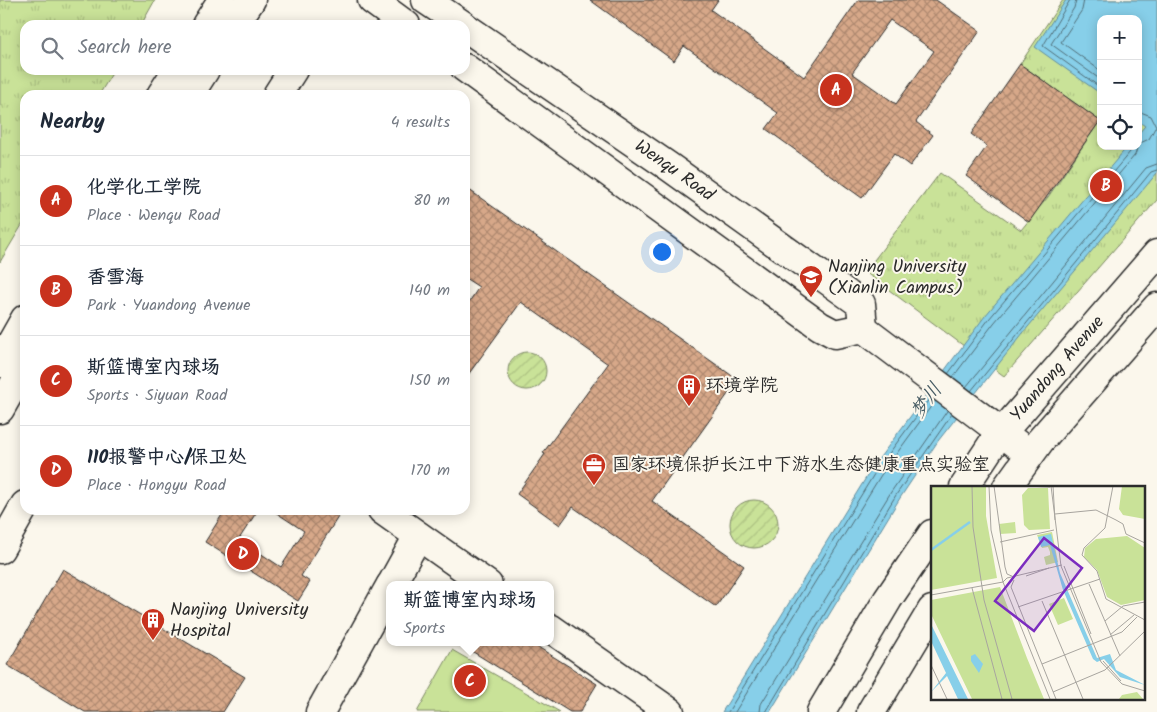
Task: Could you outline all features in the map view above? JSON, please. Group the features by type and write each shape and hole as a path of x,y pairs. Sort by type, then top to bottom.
{"street":[{"path":"209,20 222,0"},
{"path":"237,20 251,0"},
{"path":"372,0 399,20"},
{"name":"Wenqu Road","path":"432,2 456,20"},
{"name":"Wenqu Road","path":"470,30 668,166 861,304 863,328"},
{"path":"470,72 820,326 835,334 863,328 1001,434 1030,454"},
{"path":"164,90 174,75"},
{"path":"192,90 202,75"},
{"path":"280,90 290,75"},
{"name":"Yuandong Avenue","path":"965,486 1001,434 1157,254"},
{"name":"Yuandong Avenue","path":"1008,486 1030,454 1157,307"},
{"path":"0,363 20,329"},
{"path":"0,409 20,374"},
{"path":"0,549 20,514"},
{"path":"389,515 482,581"},
{"path":"821,712 888,599 931,535"},
{"path":"392,581 418,536"},
{"path":"320,712 386,592"},
{"path":"871,712 931,612"},
{"path":"554,631 670,712"}],"green space":[{"path":"0,0 155,0 144,20 20,20 20,75 111,75 102,90 20,90 20,228 0,262"},
{"path":"1063,0 1157,0 1157,200 1004,376 865,272 940,173 1021,230 1048,197 1097,125 1097,150 1142,150 1142,15 1097,15 1097,119 1020,64"},
{"path":"527,352 534,353 540,358 545,364 545,378 540,384 534,389 527,390 520,389 514,384 509,378 508,371 509,364 514,358 520,353"},
{"path":"754,500 763,502 771,507 776,515 778,524 776,533 771,541 763,546 754,548 745,546 737,541 732,533 730,524 732,515 737,507 745,502"},
{"path":"452,650 560,712 417,712"}],"water":[{"name":"梦川","path":"1066,0 1157,0 1157,173 1023,333 938,441 900,498 770,712 722,712 872,468 985,316 1125,150 1142,150 1142,129 1145,126 1142,124 1142,15 1097,15 1097,91 1035,47"}],"building":[{"path":"590,0 718,0 711,10 804,77 858,0 936,0 980,31 916,122 933,135 910,166 894,154 862,198 766,129 778,113 684,46 674,61","holes":["890,20 934,51 896,104 852,73"]},
{"path":"1020,64 1097,119 1097,125 1029,222 966,176 987,146 971,134"},
{"name":"环境学院","path":"470,191 738,380 652,501 744,566 716,607 573,507 560,525 517,494 545,454 543,453 608,364 521,302 470,372 470,300 479,287 470,281"},
{"path":"222,515 255,515 239,539 281,567 304,531 280,515 335,515 338,517 301,576 310,582 298,601 205,542"},
{"name":"Nanjing University Hospital","path":"63,569 245,677 223,712 85,712 7,665"},
{"path":"463,646 536,646 597,684 580,712 570,712"}],"place":[{"name":"化学化工学院","path":"836,90"},
{"name":"香雪海","path":"1106,186"},
{"name":"Nanjing University (Xianlin Campus)","path":"811,298"},
{"name":"环境学院","path":"689,407"},
{"name":"国家环境保护长江中下游水生态健康重点实验室","path":"594,486"},
{"name":"110报警中心/保卫处","path":"243,554"},
{"name":"Nanjing University Hospital","path":"153,641"},
{"name":"斯篮博室内球场","path":"470,681"}]}
